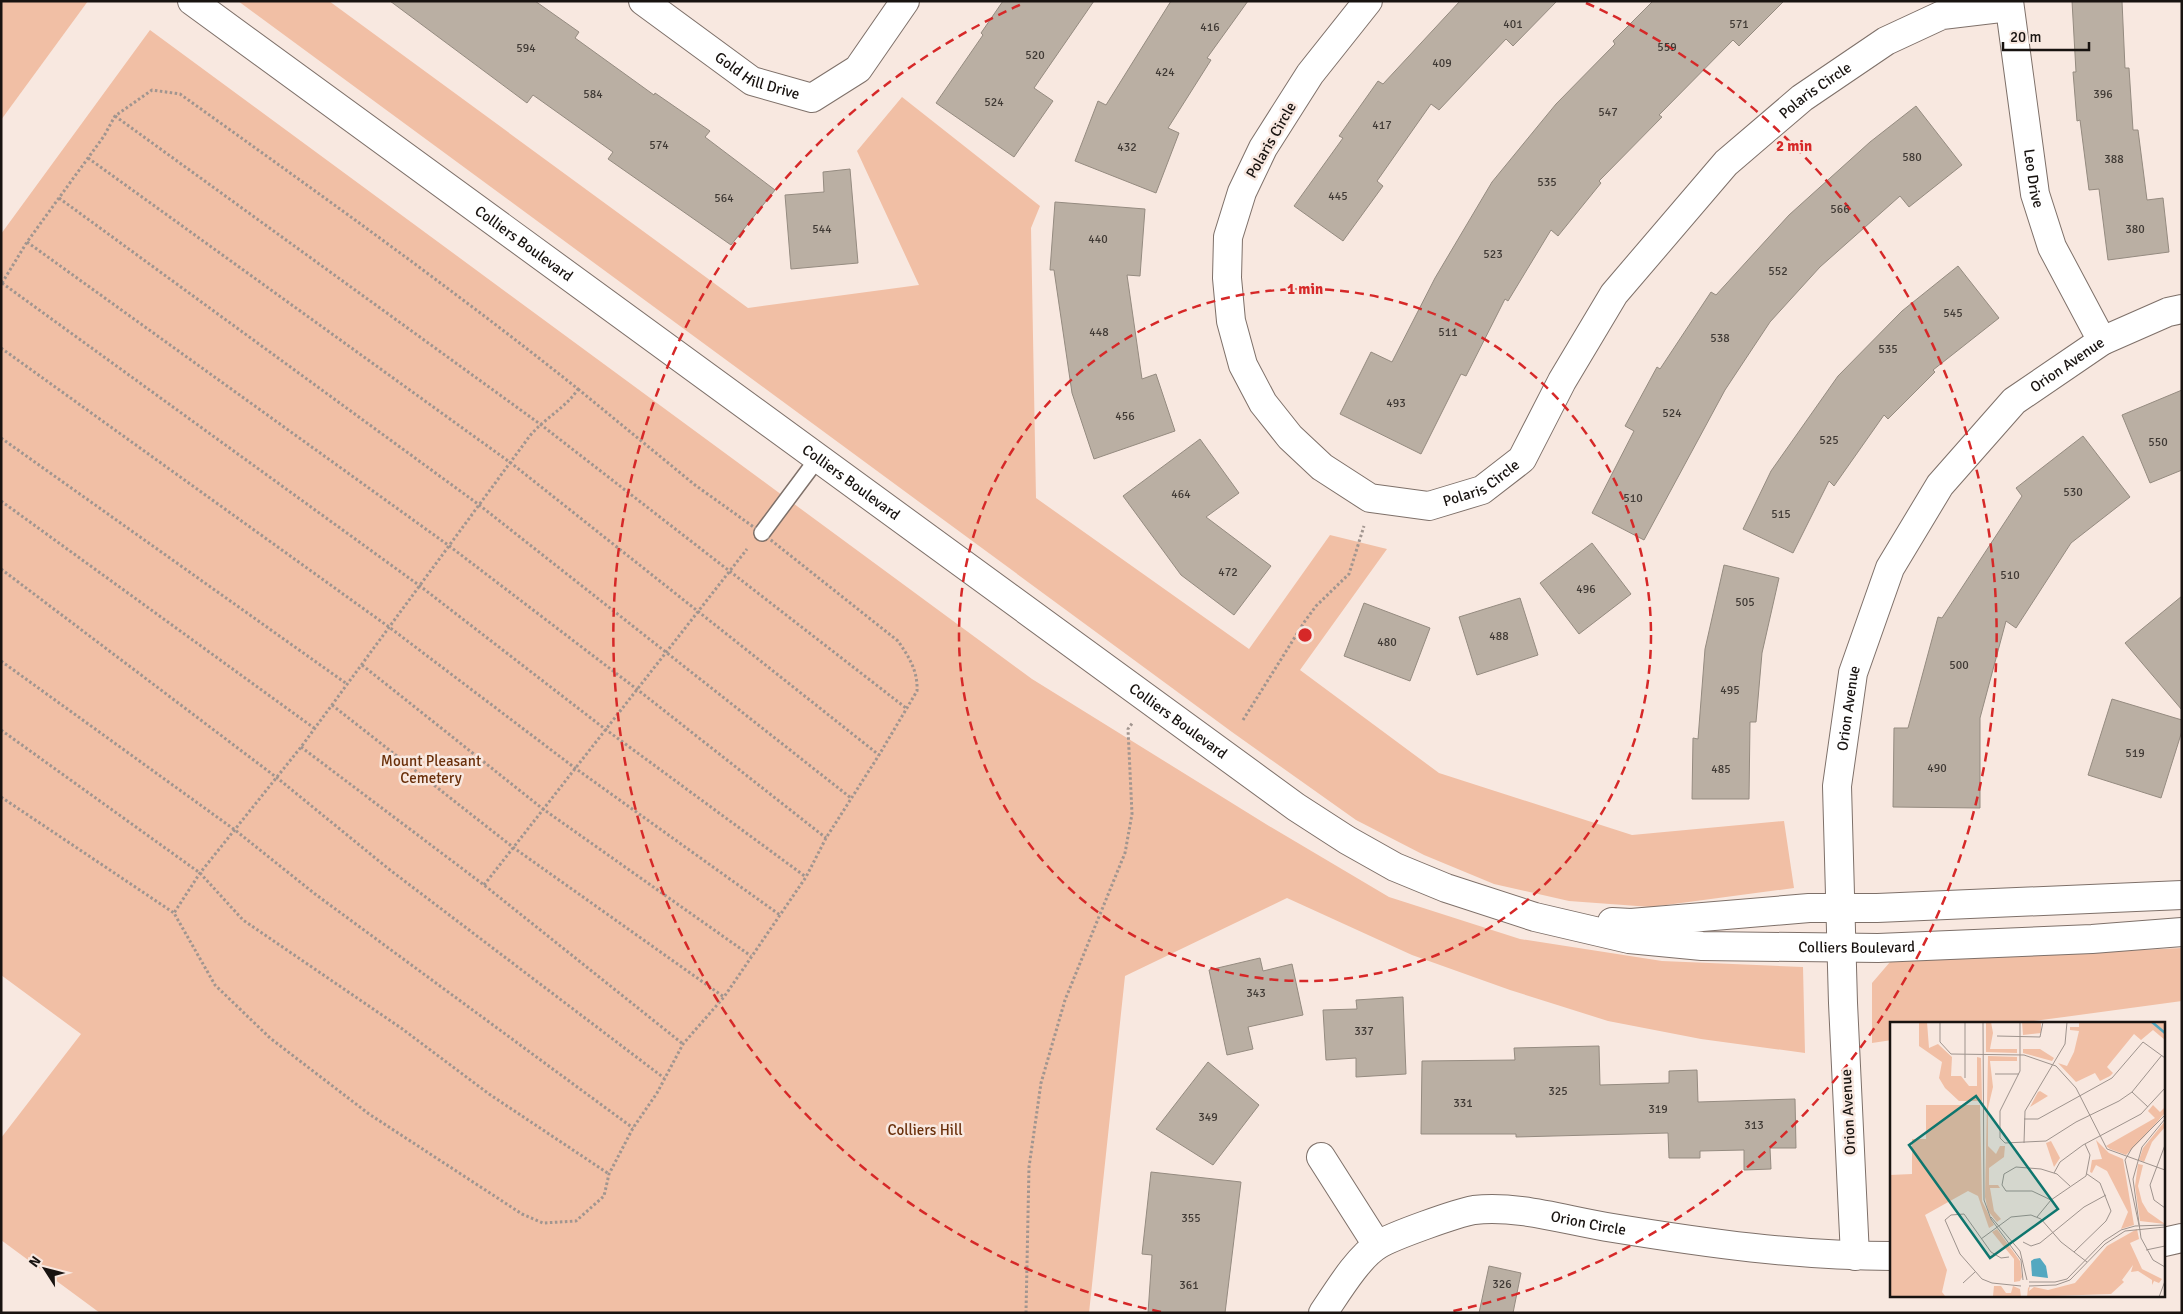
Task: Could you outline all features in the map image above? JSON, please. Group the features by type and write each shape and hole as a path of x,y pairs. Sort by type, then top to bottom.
{"street":[{"name":"Colliers Boulevard","path":"192,1 1296,807 1347,840 1395,867 1446,888 1535,917 1629,939 1702,946 1842,949 2092,939 2182,932"},
{"name":"Gold Hill Drive","path":"643,1 752,81 812,98 858,69 905,1"},
{"name":"Polaris Circle","path":"1368,1 1310,74 1263,148 1242,192 1228,237 1227,278 1231,321 1243,365 1264,403 1290,437 1322,467 1370,498 1430,506 1482,490 1522,458 1562,381 1614,294 1726,163 1802,98 1886,41 1942,15 2008,4"},
{"name":"Leo Drive","path":"2008,4 2035,194 2052,247 2102,341"},
{"name":"Orion Avenue","path":"1855,1256 1843,1003 1837,786 1853,673 1890,568 1940,485 2014,401 2102,341 2168,312 2182,309"},
{"name":"Colliers Boulevard","path":"1535,917 1631,923 1740,912 2182,895"},
{"path":"1320,1157 1377,1245"},
{"name":"Orion Circle","path":"1323,1313 1351,1273 1377,1245 1473,1210 1512,1210 1611,1228 1739,1247 1855,1256 1890,1256"},
{"path":"2166,1242 2182,1238"}],"lane":[{"path":"759,536 818,458"}],"path":[{"path":"1,798 174,914 215,985 270,1038 369,1114 522,1214 543,1223 576,1221 604,1196 609,1174 633,1128 683,1044 724,997 806,877 826,838 917,692 918,679 911,661 898,641 759,536 578,389 373,232 180,94 152,90 115,116 2,283 420,586 606,729 806,877"},
{"path":"115,116 540,424 906,708"},
{"path":"88,158 511,463 879,755"},
{"path":"59,198 478,504 851,798"},
{"path":"28,242 448,545 638,690 826,838"},
{"path":"1,348 389,628 575,768 780,915"},
{"path":"174,914 200,873 301,747 478,504 540,424 572,398 578,389"},
{"path":"1,438 346,684"},
{"path":"1243,720 1305,621 1316,606 1348,574 1357,551 1370,498"},
{"path":"1,501 314,728"},
{"path":"484,885 638,690 665,652 700,612 729,569 749,547"},
{"path":"1,569 276,777 390,870 664,1078"},
{"path":"1,661 235,830 315,894 633,1128"},
{"path":"362,665 543,809 751,956"},
{"path":"332,704 514,848 724,997"},
{"path":"1026,1313 1029,1167 1040,1083 1065,1000 1112,890 1125,853 1132,814 1128,729"},
{"path":"1,730 200,873 243,920 401,1028 489,1094 609,1174"},
{"path":"301,747 484,885 683,1044"}],"green space":[{"path":"1,1 88,1 1,120"},
{"path":"238,1 329,1 748,308 919,285 857,151 902,97 1040,206 1031,228 1036,498 1249,649 1330,535 1387,549 1300,670 1439,773 1632,835 1784,821 1794,888 1651,907 1569,901 1494,884 1424,855 1356,820 1232,732"},
{"name":"Mount Pleasant Cemetery","path":"150,30 1032,679 1269,826 1389,897 1520,939 1662,961 1803,967 1805,1053 1701,1039 1608,1021 1510,990 1412,955 1287,898 1125,976 1089,1313 100,1313 1,1240 1,1138 81,1034 1,975 1,234"},
{"path":"2182,948 2182,1001 2027,1022 1890,1022 1890,1040 1872,1043 1872,983 1890,962"}],"building":[{"path":"390,1 535,1 579,32 575,38 654,95 655,93 710,131 705,137 775,190 731,245 608,159 613,152 533,95 527,103"},
{"path":"1003,1 1094,1 1034,88 1053,101 1014,157 936,103 983,35 981,33"},
{"path":"1171,1 1248,1 1207,58 1211,60 1168,128 1179,133 1156,193 1075,161 1098,101 1106,105"},
{"path":"1460,1 1557,1 1513,46 1506,39 1439,110 1431,104 1377,181 1383,186 1343,241 1294,206 1343,138 1339,136 1378,81 1383,84"},
{"path":"1653,1 1784,1 1739,46 1733,40 1659,115 1662,117 1599,181 1601,183 1558,236 1551,230 1508,301 1505,299 1466,376 1461,374 1421,454 1340,414 1371,352 1392,362 1435,278 1492,182 1556,104 1615,44 1613,41"},
{"path":"2072,1 2122,1 2125,68 2129,68 2133,130 2138,130 2147,200 2163,198 2169,252 2108,260 2099,189 2089,190 2080,120 2077,121 2073,72 2076,72"},
{"path":"1916,106 1962,165 1909,207 1900,196 1820,267 1770,322 1725,390 1644,540 1592,513 1634,431 1625,426 1657,367 1660,369 1711,292 1716,295 1789,215 1870,142"},
{"path":"850,169 858,263 791,269 785,195 824,192 823,172"},
{"path":"1055,202 1145,209 1140,276 1127,275 1142,379 1156,374 1175,431 1094,459 1072,393 1054,270 1050,270"},
{"path":"1958,266 1999,318 1933,370 1935,372 1888,419 1884,415 1834,486 1829,481 1793,553 1743,529 1771,471 1838,376 1902,311"},
{"path":"2182,390 2182,470 2150,483 2122,415"},
{"path":"2083,436 2130,497 2071,543 2016,628 2006,621 1980,718 1980,808 1893,807 1894,728 1908,728 1938,617 1942,618 2022,496 2016,488"},
{"path":"1200,439 1239,493 1206,517 1271,566 1234,615 1181,575 1123,496"},
{"path":"1592,543 1631,594 1579,634 1540,583"},
{"path":"1724,565 1779,578 1762,653 1756,722 1750,722 1749,799 1692,799 1693,738 1698,739 1705,649"},
{"path":"2182,596 2182,710 2125,643"},
{"path":"1520,598 1538,655 1477,675 1459,617"},
{"path":"1364,603 1430,628 1410,681 1344,656"},
{"path":"2112,699 2182,720 2182,731 2161,798 2088,775"},
{"path":"1260,958 1263,971 1292,964 1303,1015 1248,1027 1253,1049 1227,1055 1209,970"},
{"path":"1403,997 1406,1074 1356,1077 1356,1058 1326,1060 1323,1010 1357,1009 1356,1000"},
{"path":"1599,1046 1600,1085 1669,1083 1669,1071 1697,1070 1698,1102 1795,1099 1796,1148 1770,1148 1771,1169 1744,1170 1744,1150 1700,1151 1700,1158 1669,1158 1668,1133 1516,1137 1516,1134 1421,1134 1422,1061 1515,1060 1514,1048"},
{"path":"1208,1062 1259,1105 1213,1165 1156,1129"},
{"path":"1151,1172 1241,1182 1225,1313 1148,1313 1152,1255 1142,1254"},
{"path":"1489,1266 1521,1273 1513,1313 1479,1313"}],"park label":[{"name":"Colliers Hill","path":"925,1130"}]}
